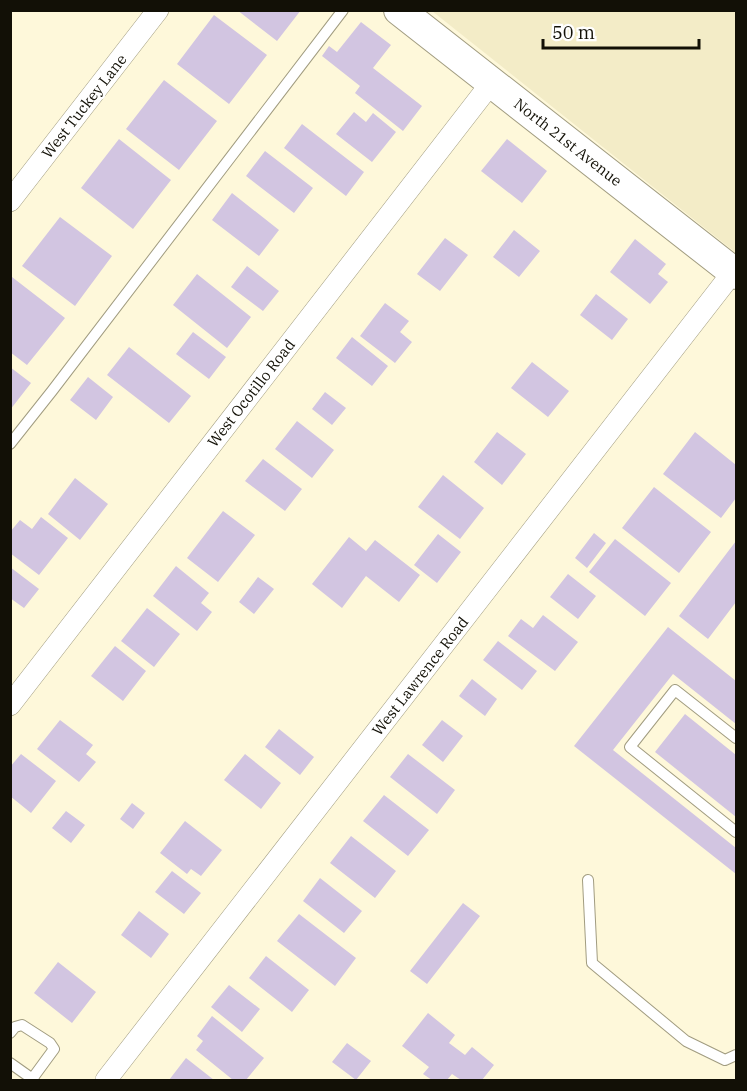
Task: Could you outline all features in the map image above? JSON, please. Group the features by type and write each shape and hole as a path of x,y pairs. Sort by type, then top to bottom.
{"street":[{"name":"West Tuckey Lane","path":"10,201 158,10"},
{"name":"North 21st Avenue","path":"399,10 735,273"},
{"name":"West Ocotillo Road","path":"10,705 492,82"},
{"name":"West Lawrence Road","path":"106,1080 735,273"}],"lane":[{"path":"10,444 343,10"},
{"path":"736,738 675,690 630,747 736,832"},
{"path":"588,880 592,963 686,1041 725,1060 736,1055"},
{"path":"10,1034 22,1024 50,1043 54,1049 33,1080 10,1063"}],"shaded area":[{"path":"432,11 736,11 736,253"}],"building":[{"path":"237,10 301,10 277,41"},
{"path":"214,15 267,55 229,104 177,64"},
{"path":"361,22 391,45 373,68 422,106 403,131 355,93 360,86 322,56 329,46 337,52"},
{"path":"164,80 217,121 179,170 126,129"},
{"path":"354,112 366,122 373,113 396,132 372,162 336,134"},
{"path":"302,124 364,172 346,196 284,148"},
{"path":"119,139 171,180 133,229 81,188"},
{"path":"507,139 547,171 522,203 481,171"},
{"path":"265,151 313,188 294,213 246,176"},
{"path":"232,193 279,230 259,256 212,220"},
{"path":"60,217 112,256 75,306 22,266"},
{"path":"514,230 540,251 519,277 493,257"},
{"path":"445,238 468,255 440,291 417,274"},
{"path":"635,239 666,264 658,274 668,282 650,304 610,272"},
{"path":"247,266 279,291 263,311 231,287"},
{"path":"197,274 251,317 227,348 173,305"},
{"path":"12,277 65,318 27,365 10,352 10,280"},
{"path":"596,294 628,319 612,340 580,315"},
{"path":"385,303 409,321 400,332 412,342 395,363 360,336"},
{"path":"193,332 226,357 209,379 176,354"},
{"path":"352,337 388,366 372,386 336,358"},
{"path":"129,347 191,396 169,423 107,375"},
{"path":"532,362 569,391 548,417 511,388"},
{"path":"10,367 31,383 10,410"},
{"path":"88,377 113,397 96,420 70,400"},
{"path":"325,392 346,408 332,425 312,409"},
{"path":"297,421 334,450 312,478 275,449"},
{"path":"497,432 526,454 502,485 474,462"},
{"path":"695,432 736,465 736,498 721,518 663,474"},
{"path":"263,459 302,489 285,511 245,481"},
{"path":"443,475 484,508 460,539 418,507"},
{"path":"75,478 108,504 80,540 48,514"},
{"path":"654,487 711,532 679,573 622,528"},
{"path":"223,511 255,535 218,582 187,558"},
{"path":"41,517 68,538 39,575 10,553 10,532 20,520 32,529"},
{"path":"594,533 606,543 587,568 575,558"},
{"path":"438,534 461,552 437,583 414,565"},
{"path":"349,537 366,551 375,540 420,575 399,602 366,576 342,608 312,584"},
{"path":"615,539 671,583 645,616 589,572"},
{"path":"736,541 736,602 708,639 679,616"},
{"path":"176,566 209,593 201,603 212,612 197,631 153,596"},
{"path":"10,567 39,589 24,608 10,598"},
{"path":"568,574 596,596 578,619 550,597"},
{"path":"258,577 274,589 254,614 239,602"},
{"path":"147,608 180,634 154,667 121,641"},
{"path":"543,615 578,642 555,671 508,636 521,619 533,628"},
{"path":"668,627 736,681 736,724 673,674 613,750 736,848 736,874 574,746"},
{"path":"498,641 537,671 522,690 483,660"},
{"path":"115,646 146,671 123,701 91,676"},
{"path":"472,679 497,699 485,716 459,696"},
{"path":"685,714 736,755 736,817 655,752"},
{"path":"60,720 93,745 86,754 96,762 79,782 37,749"},
{"path":"442,720 463,736 443,762 422,745"},
{"path":"279,729 314,757 300,775 265,747"},
{"path":"21,754 56,781 31,813 10,796 10,767"},
{"path":"245,754 281,783 261,809 224,780"},
{"path":"408,754 455,790 437,814 390,777"},
{"path":"384,795 429,830 408,856 363,821"},
{"path":"132,803 145,813 133,829 120,819"},
{"path":"66,811 85,825 71,843 52,828"},
{"path":"185,821 222,850 201,876 191,869 187,874 160,853"},
{"path":"351,836 396,871 375,898 330,863"},
{"path":"172,871 201,893 184,914 155,892"},
{"path":"320,878 362,911 344,933 303,901"},
{"path":"463,903 480,916 427,984 410,971"},
{"path":"139,911 169,934 151,958 121,935"},
{"path":"299,914 356,958 335,986 277,941"},
{"path":"266,956 309,990 292,1012 249,978"},
{"path":"58,962 96,992 72,1023 34,993"},
{"path":"229,985 260,1009 242,1032 211,1007"},
{"path":"428,1013 455,1035 449,1043 465,1055 472,1047 494,1065 482,1080 461,1080 452,1074 447,1080 432,1080 423,1074 429,1067 402,1046"},
{"path":"212,1016 264,1058 246,1080 233,1080 196,1050 203,1041 197,1036"},
{"path":"347,1043 371,1061 356,1080 332,1062"},
{"path":"186,1058 214,1080 169,1080"}]}
